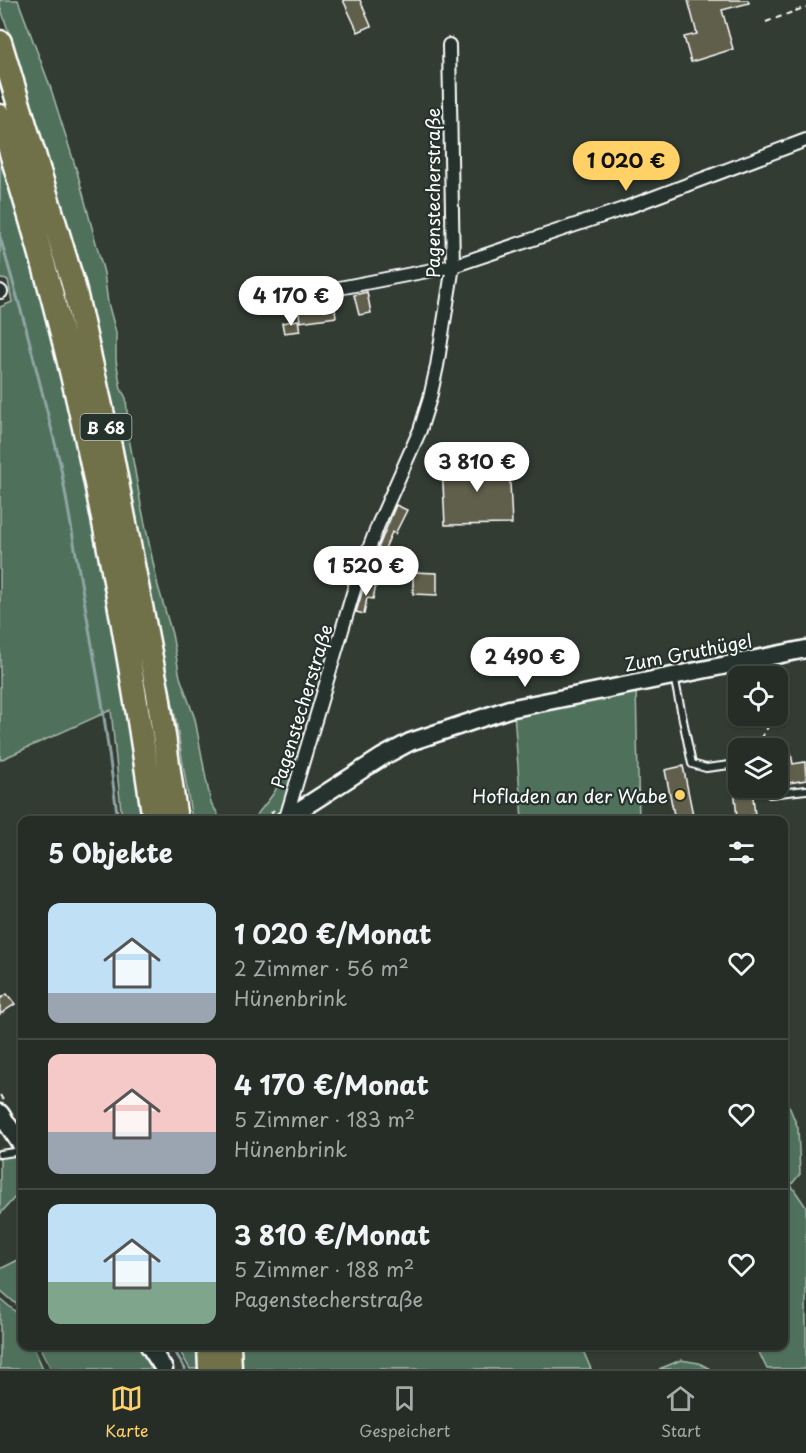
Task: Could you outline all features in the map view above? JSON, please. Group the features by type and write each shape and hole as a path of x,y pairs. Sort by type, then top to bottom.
{"highway":[{"name":"B 68","path":"0,42 74,287 99,397 156,683 175,816"},
{"name":"B 68","path":"0,116 53,299 90,457 137,701 153,816"},
{"path":"209,1350 210,1369"},
{"path":"229,1350 230,1369"}],"street":[{"name":"Pagenstecherstraße","path":"286,816 356,583 378,525 406,464 430,399 453,266 449,45"},
{"path":"272,302 453,266 623,209 806,140"},
{"name":"Zum Gruthügel","path":"290,816 382,757 410,742 439,731 509,709 806,649"},
{"path":"0,1113 18,1140"},
{"path":"152,1350 164,1369"}],"lane":[{"path":"674,675 692,765 706,768 728,765"},
{"path":"788,792 806,790"},
{"path":"0,1154 18,1152"}],"path":[{"path":"766,22 806,7"}],"green space":[{"path":"0,0 18,0 50,86 78,175 104,273 108,303 116,332 116,360 121,389 126,398 129,438 158,586 172,634 180,677 195,719 211,803 218,816 191,816 176,721 152,599 68,238 20,67"},
{"path":"0,147 40,280 74,421 128,701 146,816 122,816 111,710 0,760 0,307 12,302 8,280 0,279"},
{"path":"636,686 639,816 522,816 514,713"},
{"path":"295,764 298,766 289,796 278,816 256,816 276,790 284,772"},
{"path":"788,1106 798,1128 800,1174 791,1185 806,1207 806,1369 767,1369 758,1350 788,1350"},
{"path":"15,1152 18,1156 18,1197 16,1196 0,1214 0,1154"},
{"path":"18,1260 18,1306 0,1290 0,1269"},
{"path":"0,1299 18,1314 18,1350 35,1350 43,1369 0,1369"},
{"path":"42,1350 141,1350 153,1369 51,1369"},
{"path":"179,1350 197,1350 198,1369 190,1369"},
{"path":"240,1350 583,1350 591,1369 241,1369"},
{"path":"681,1360 699,1363 710,1369 659,1369"}],"building":[{"path":"343,0 360,0 371,26 358,32"},
{"path":"688,0 748,0 749,3 722,10 733,49 691,62 684,37 697,34"},
{"path":"367,292 371,313 359,315 354,295"},
{"path":"334,301 336,317 300,322 298,305"},
{"path":"298,320 300,331 284,333 282,323"},
{"path":"509,461 512,524 445,525 442,463"},
{"path":"396,505 407,510 395,534 392,532 380,560 374,558"},
{"path":"413,572 437,573 437,595 413,594"},
{"path":"365,583 376,586 373,599 367,598 364,614 356,612"},
{"path":"788,744 793,764 805,762 806,780 788,783"},
{"name":"Hofladen an der Wabe","path":"683,766 693,816 674,816 665,770"},
{"path":"735,798 753,798 755,815 737,816"},
{"path":"7,994 15,1004 0,1014 0,999"}],"waterway":[{"path":"0,237 60,463 102,702 117,816"},
{"path":"174,1350 185,1369"}],"place":[{"name":"Hofladen an der Wabe","path":"680,795"}]}
